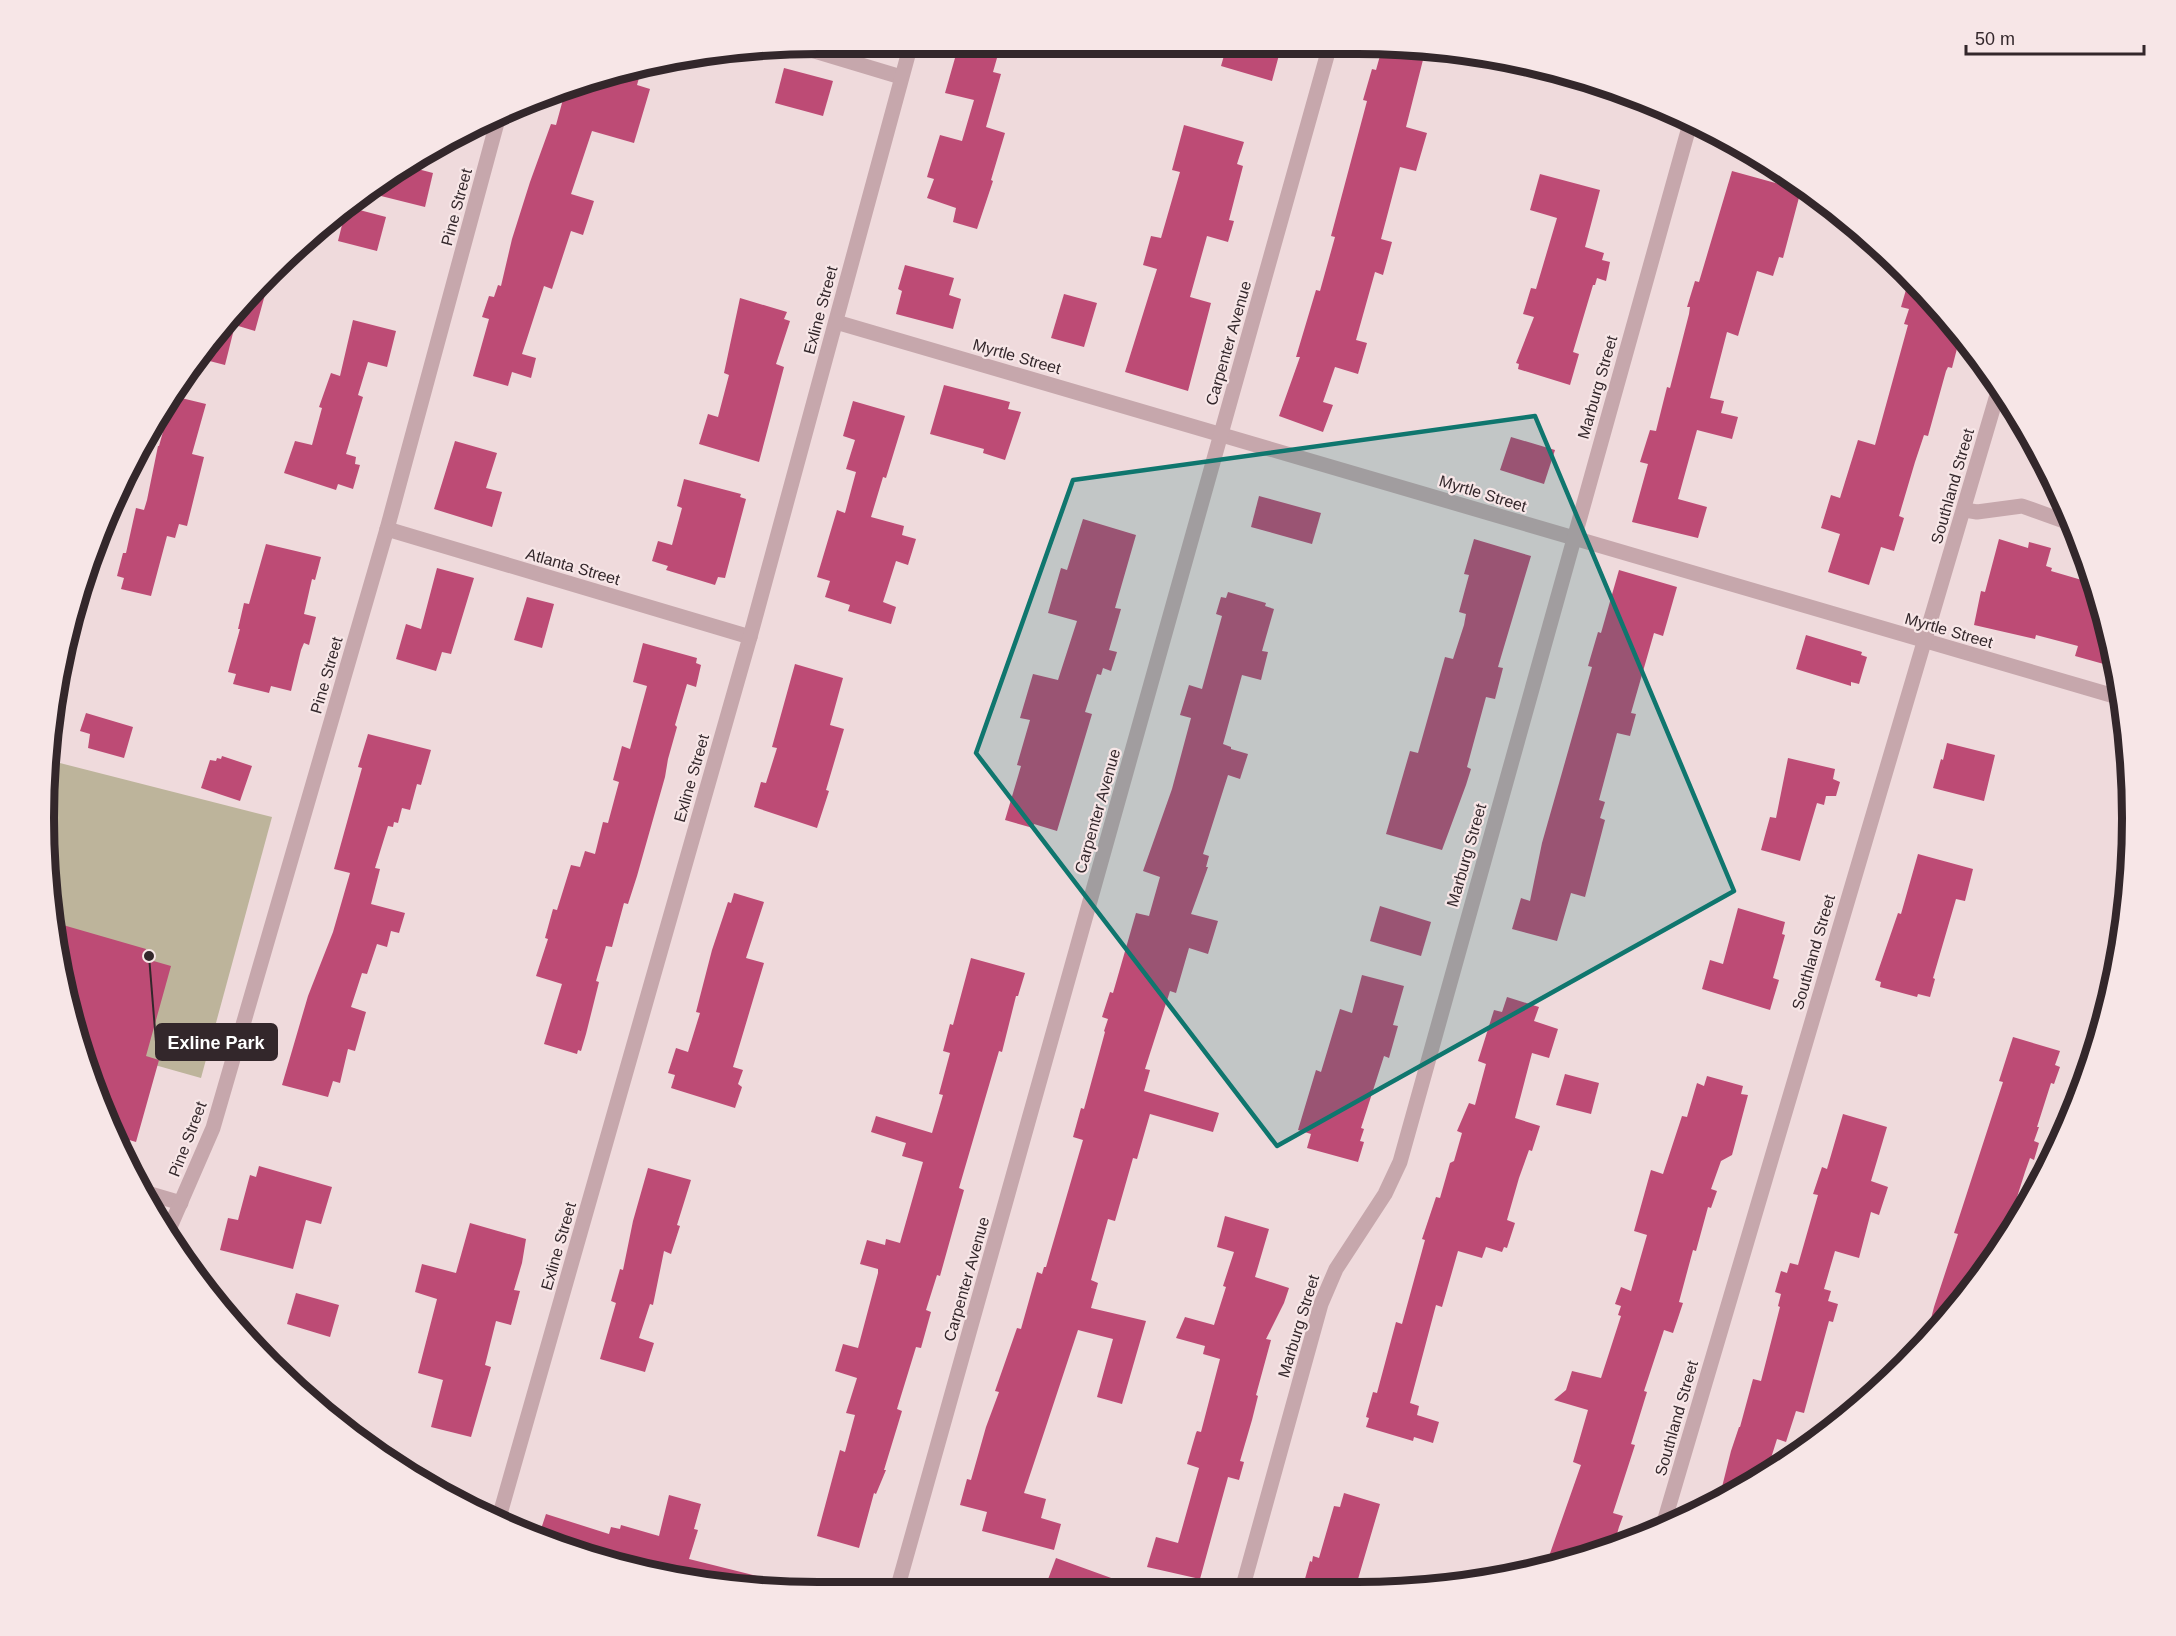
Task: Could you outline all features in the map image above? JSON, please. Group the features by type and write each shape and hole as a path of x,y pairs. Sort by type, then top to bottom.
{"street":[{"path":"825,54 901,77"},
{"name":"Exline Street","path":"500,1512 750,637 908,54"},
{"name":"Carpenter Avenue","path":"899,1582 1327,54"},
{"name":"Pine Street","path":"172,1224 213,1128 387,529 496,126"},
{"name":"Marburg Street","path":"1244,1582 1321,1304 1336,1269 1380,1202 1400,1162 1688,130"},
{"name":"Myrtle Street","path":"836,322 2111,695"},
{"name":"Southland Street","path":"1666,1517 1996,399"},
{"path":"1965,510 1977,512 2022,506 2061,520"},
{"name":"Atlanta Street","path":"387,529 750,637"},
{"path":"153,1195 182,1203"}],"highlighted area":[{"path":"1535,416 1734,891 1277,1146 976,753 1073,480"}],"shaded area":[{"path":"57,762 272,817 201,1078 90,1047 69,967 61,918 54,818"}],"building":[{"path":"956,54 998,54 993,72 1001,74 986,127 1005,133 991,180 993,181 977,229 953,222 956,208 927,198 934,179 927,177 940,135 962,141 974,100 945,93"},
{"path":"1224,54 1279,55 1272,81 1221,66"},
{"path":"1380,55 1424,58 1406,127 1427,133 1416,171 1400,167 1381,239 1392,242 1383,275 1375,272 1356,340 1367,343 1358,374 1335,367 1323,402 1333,405 1323,432 1279,416 1300,357 1296,357 1316,290 1320,291 1335,237 1331,236 1367,101 1363,100 1372,69 1376,70"},
{"path":"784,68 833,81 823,116 775,103"},
{"path":"640,76 637,85 650,89 634,143 592,131 571,194 594,201 583,235 571,231 552,289 544,286 522,354 536,358 531,378 512,372 508,386 473,376 489,319 482,317 489,296 494,297 498,285 501,286 512,239 530,182 551,124 556,125 563,98"},
{"path":"1184,125 1244,142 1237,164 1243,166 1229,220 1234,221 1228,242 1207,236 1190,297 1211,303 1188,391 1125,372 1157,269 1143,265 1151,236 1161,238 1180,172 1172,170"},
{"path":"416,169 433,173 425,207 381,196 382,192"},
{"path":"1732,171 1786,186 1800,195 1783,258 1779,257 1773,276 1757,271 1738,336 1727,332 1710,398 1724,401 1721,413 1738,417 1732,439 1697,430 1678,499 1707,507 1698,538 1632,522 1648,464 1640,462 1650,430 1656,431 1667,387 1670,388 1689,314 1690,307 1687,307 1695,281 1699,282"},
{"path":"1540,174 1600,190 1585,247 1604,253 1602,260 1610,262 1606,281 1597,278 1593,285 1573,352 1579,354 1570,385 1518,369 1519,364 1516,363 1534,317 1523,314 1531,288 1536,289 1557,218 1530,210"},
{"path":"357,209 386,217 377,251 338,241 343,220"},
{"path":"905,265 954,278 949,295 961,299 953,329 896,314 902,291 898,289"},
{"path":"1907,287 1958,345 1952,368 1948,367 1946,371 1928,436 1924,435 1915,462 1899,516 1904,518 1894,551 1881,547 1869,585 1828,572 1840,534 1821,528 1831,495 1840,498 1858,440 1875,445 1908,325 1904,324 1909,309 1901,307"},
{"path":"266,291 255,331 235,325 225,365 207,360 212,353 244,314"},
{"path":"1064,294 1097,303 1084,347 1051,338"},
{"path":"740,298 787,312 784,319 790,321 776,364 784,367 759,462 699,444 708,414 718,417 729,375 724,373"},
{"path":"353,320 396,331 387,367 368,362 358,395 363,397 346,454 356,457 355,464 360,465 353,489 338,484 336,490 284,473 295,441 312,445 322,408 319,407 331,373 340,376"},
{"path":"944,385 1010,402 1008,409 1021,412 1005,460 983,453 984,449 930,434"},
{"path":"181,398 206,404 192,454 204,457 187,526 179,524 175,538 167,536 151,596 121,589 124,578 117,576 123,553 126,553 136,508 144,510 166,420"},
{"path":"853,401 905,416 871,517 904,526 902,535 916,539 908,565 896,561 883,602 896,607 891,624 848,611 850,605 825,597 830,581 817,577 837,510 845,513 856,472 846,469 855,440 843,436"},
{"path":"1511,437 1555,450 1544,484 1500,470"},
{"path":"455,441 497,453 486,488 502,492 492,527 434,509"},
{"path":"684,479 741,494 740,497 746,499 725,578 718,577 715,585 666,570 668,566 652,561 658,541 672,545 682,508 677,506"},
{"path":"1259,496 1321,513 1312,544 1251,527"},
{"path":"1083,519 1136,535 1115,608 1121,609 1109,650 1117,652 1111,671 1103,668 1101,675 1097,674 1085,712 1092,714 1057,831 1034,824 1033,828 1005,820 1021,766 1017,765 1030,720 1020,718 1033,674 1058,680 1077,621 1048,613 1061,568 1067,570"},
{"path":"1474,539 1531,556 1498,667 1503,668 1495,699 1486,697 1467,767 1471,769 1442,850 1386,834 1410,751 1418,753 1445,657 1453,659 1464,625 1466,614 1459,612 1469,575 1464,574"},
{"path":"1999,539 2028,548 2029,542 2051,548 2046,566 2052,568 2051,571 2084,581 2106,665 2075,656 2078,646 2036,635 2035,639 1974,625 1981,591 1985,592"},
{"path":"266,544 321,557 315,580 312,579 304,614 316,617 309,645 304,643 301,650 291,691 271,686 269,693 233,684 236,674 228,672 240,629 238,629 244,603 249,604"},
{"path":"437,568 474,578 451,654 442,652 436,671 396,659 406,624 421,629"},
{"path":"1619,570 1677,587 1663,636 1654,633 1631,713 1636,714 1630,736 1617,733 1599,800 1605,802 1600,818 1605,820 1585,897 1571,893 1557,941 1512,929 1521,898 1530,901 1542,843 1592,667 1588,666 1598,632 1601,633"},
{"path":"1228,592 1266,603 1265,606 1274,609 1262,651 1268,652 1261,680 1242,675 1223,744 1248,754 1240,779 1228,775 1203,854 1209,856 1206,867 1208,867 1191,914 1218,921 1208,954 1189,948 1176,993 1170,991 1145,1069 1150,1070 1144,1091 1219,1113 1213,1132 1150,1114 1137,1159 1133,1158 1115,1221 1108,1219 1091,1280 1098,1283 1091,1308 1146,1321 1122,1404 1097,1397 1113,1339 1078,1330 1024,1493 1046,1499 1041,1518 1061,1524 1054,1550 982,1531 987,1512 960,1505 967,1479 971,1480 999,1392 995,1391 1017,1328 1021,1329 1037,1272 1042,1274 1046,1267 1083,1140 1073,1137 1081,1108 1084,1109 1105,1032 1108,1019 1102,1017 1110,992 1113,993 1136,913 1149,916 1160,877 1143,871 1172,789 1191,718 1180,715 1189,685 1202,689 1222,616 1216,614 1221,597 1226,598"},
{"path":"527,597 554,604 542,648 514,640"},
{"path":"1806,635 1862,652 1861,655 1867,657 1859,684 1851,682 1851,686 1796,669"},
{"path":"643,643 697,658 696,663 701,665 696,687 687,684 675,725 677,727 665,777 637,876 628,904 624,903 612,947 606,946 596,981 599,982 586,1034 581,1051 578,1050 577,1054 544,1044 562,984 536,976 548,939 545,938 553,909 557,910 571,865 580,867 585,851 595,854 603,822 608,823 619,782 613,780 622,746 630,749 647,686 633,682"},
{"path":"795,664 843,678 830,725 844,729 826,790 829,791 817,828 754,807 761,782 766,783 777,748 772,747"},
{"path":"86,713 133,727 124,758 88,748 90,734 80,731"},
{"path":"368,734 431,750 421,785 417,784 410,810 402,808 398,823 394,822 393,827 388,826 375,868 380,869 371,904 405,913 399,933 391,931 387,947 377,944 367,974 362,973 351,1007 366,1012 355,1051 348,1049 340,1083 333,1081 328,1097 282,1085 308,996 333,932 350,873 334,869 362,768 358,767"},
{"path":"1947,743 1995,755 1984,801 1933,788"},
{"path":"222,756 252,766 240,801 201,788 210,760 216,761"},
{"path":"1788,758 1835,769 1833,779 1840,782 1836,796 1826,796 1824,805 1817,803 1800,861 1761,850 1770,817 1776,818"},
{"path":"1918,854 1973,869 1965,901 1956,899 1933,978 1935,979 1930,997 1918,994 1917,997 1880,987 1881,982 1875,980 1898,913 1901,914"},
{"path":"734,893 764,902 746,958 764,963 733,1067 743,1070 738,1084 742,1087 735,1108 671,1088 675,1075 668,1073 676,1048 688,1052 700,1013 696,1012 712,950 728,902 731,903"},
{"path":"1380,906 1431,922 1421,956 1370,941"},
{"path":"1738,908 1785,922 1782,934 1785,935 1773,978 1779,980 1770,1010 1702,989 1710,960 1723,964"},
{"path":"62,925 146,949 143,958 171,966 146,1056 159,1060 136,1142 125,1139 95,1064 80,1016"},
{"path":"971,958 1025,973 1018,996 1016,996 1002,1052 999,1051 959,1188 964,1190 940,1276 937,1275 926,1310 931,1312 921,1348 916,1347 897,1409 902,1411 884,1470 886,1470 876,1494 874,1493 859,1548 817,1536 840,1450 845,1452 855,1415 846,1413 857,1378 835,1371 843,1344 858,1348 878,1273 878,1269 860,1264 867,1240 885,1245 886,1239 900,1243 923,1162 902,1156 906,1143 871,1132 876,1116 932,1133 943,1095 939,1094 950,1053 943,1051 950,1024 953,1025"},
{"path":"1362,975 1404,986 1393,1025 1398,1026 1389,1058 1384,1056 1361,1128 1364,1129 1360,1141 1364,1142 1358,1162 1307,1148 1311,1134 1298,1130 1316,1070 1321,1072 1340,1009 1352,1013"},
{"path":"1507,997 1539,1007 1534,1021 1558,1029 1549,1058 1532,1053 1515,1118 1540,1126 1532,1151 1529,1150 1519,1178 1507,1220 1515,1223 1507,1248 1504,1247 1502,1252 1486,1247 1482,1258 1458,1251 1442,1307 1436,1305 1410,1403 1419,1406 1417,1415 1439,1422 1433,1443 1414,1437 1413,1441 1366,1427 1369,1418 1366,1417 1373,1392 1377,1393 1396,1322 1402,1324 1425,1240 1422,1239 1436,1197 1440,1198 1450,1163 1454,1161 1462,1133 1457,1131 1469,1103 1475,1105 1486,1064 1478,1061 1494,1010 1502,1012"},
{"path":"2013,1037 2060,1051 2055,1065 2060,1067 2054,1084 2051,1083 2037,1127 2039,1127 2034,1141 2039,1143 2034,1160 2030,1158 2012,1212 1964,1283 1929,1325 1958,1234 1954,1233 2003,1082 1999,1081"},
{"path":"1565,1074 1599,1083 1591,1114 1556,1105"},
{"path":"1707,1076 1743,1086 1741,1094 1748,1095 1732,1155 1721,1161 1711,1189 1717,1191 1711,1208 1708,1207 1696,1251 1693,1250 1679,1302 1683,1303 1673,1333 1664,1330 1644,1391 1647,1392 1631,1444 1635,1445 1613,1513 1623,1516 1616,1536 1549,1558 1581,1465 1573,1462 1588,1410 1554,1400 1566,1390 1572,1371 1601,1378 1621,1316 1618,1315 1621,1306 1615,1304 1621,1287 1631,1291 1647,1235 1634,1231 1651,1170 1663,1174 1682,1116 1687,1117 1697,1083 1704,1086"},
{"path":"1843,1114 1887,1127 1871,1181 1888,1187 1879,1215 1871,1212 1859,1258 1835,1251 1824,1289 1831,1291 1828,1301 1838,1304 1833,1322 1829,1321 1804,1413 1796,1411 1786,1442 1777,1439 1770,1461 1721,1490 1753,1379 1761,1381 1780,1307 1778,1306 1781,1294 1775,1292 1781,1271 1787,1273 1790,1263 1798,1265 1818,1195 1813,1194 1822,1167 1827,1169"},
{"path":"259,1166 332,1187 321,1224 306,1220 293,1269 220,1250 228,1218 238,1220 250,1175 256,1177"},
{"path":"648,1168 691,1180 671,1254 664,1251 653,1305 650,1304 639,1338 654,1343 645,1372 600,1359 616,1303 611,1301 620,1269 623,1270 633,1221"},
{"path":"1225,1216 1269,1229 1255,1277 1289,1288 1266,1339 1271,1340 1240,1461 1244,1462 1239,1480 1228,1477 1200,1579 1147,1567 1156,1537 1178,1543 1199,1468 1187,1464 1196,1433 1201,1432 1220,1359 1203,1354 1205,1346 1176,1338 1185,1317 1214,1325 1234,1252 1217,1247"},
{"path":"470,1223 526,1239 514,1290 520,1291 511,1325 496,1321 485,1365 491,1367 471,1437 431,1427 443,1380 418,1373 437,1299 415,1292 422,1264 456,1273"},
{"path":"296,1293 339,1305 330,1337 287,1324"},
{"path":"1344,1493 1380,1504 1357,1582 1304,1582 1313,1556 1319,1558 1334,1506 1340,1507"},
{"path":"669,1495 701,1504 694,1529 698,1530 689,1559 769,1580 669,1567 620,1556 541,1529 546,1514 609,1534 611,1527 620,1529 621,1525 659,1536"},
{"path":"1056,1558 1122,1582 1047,1582"}],"place":[{"name":"Exline Park","path":"149,956"}]}
